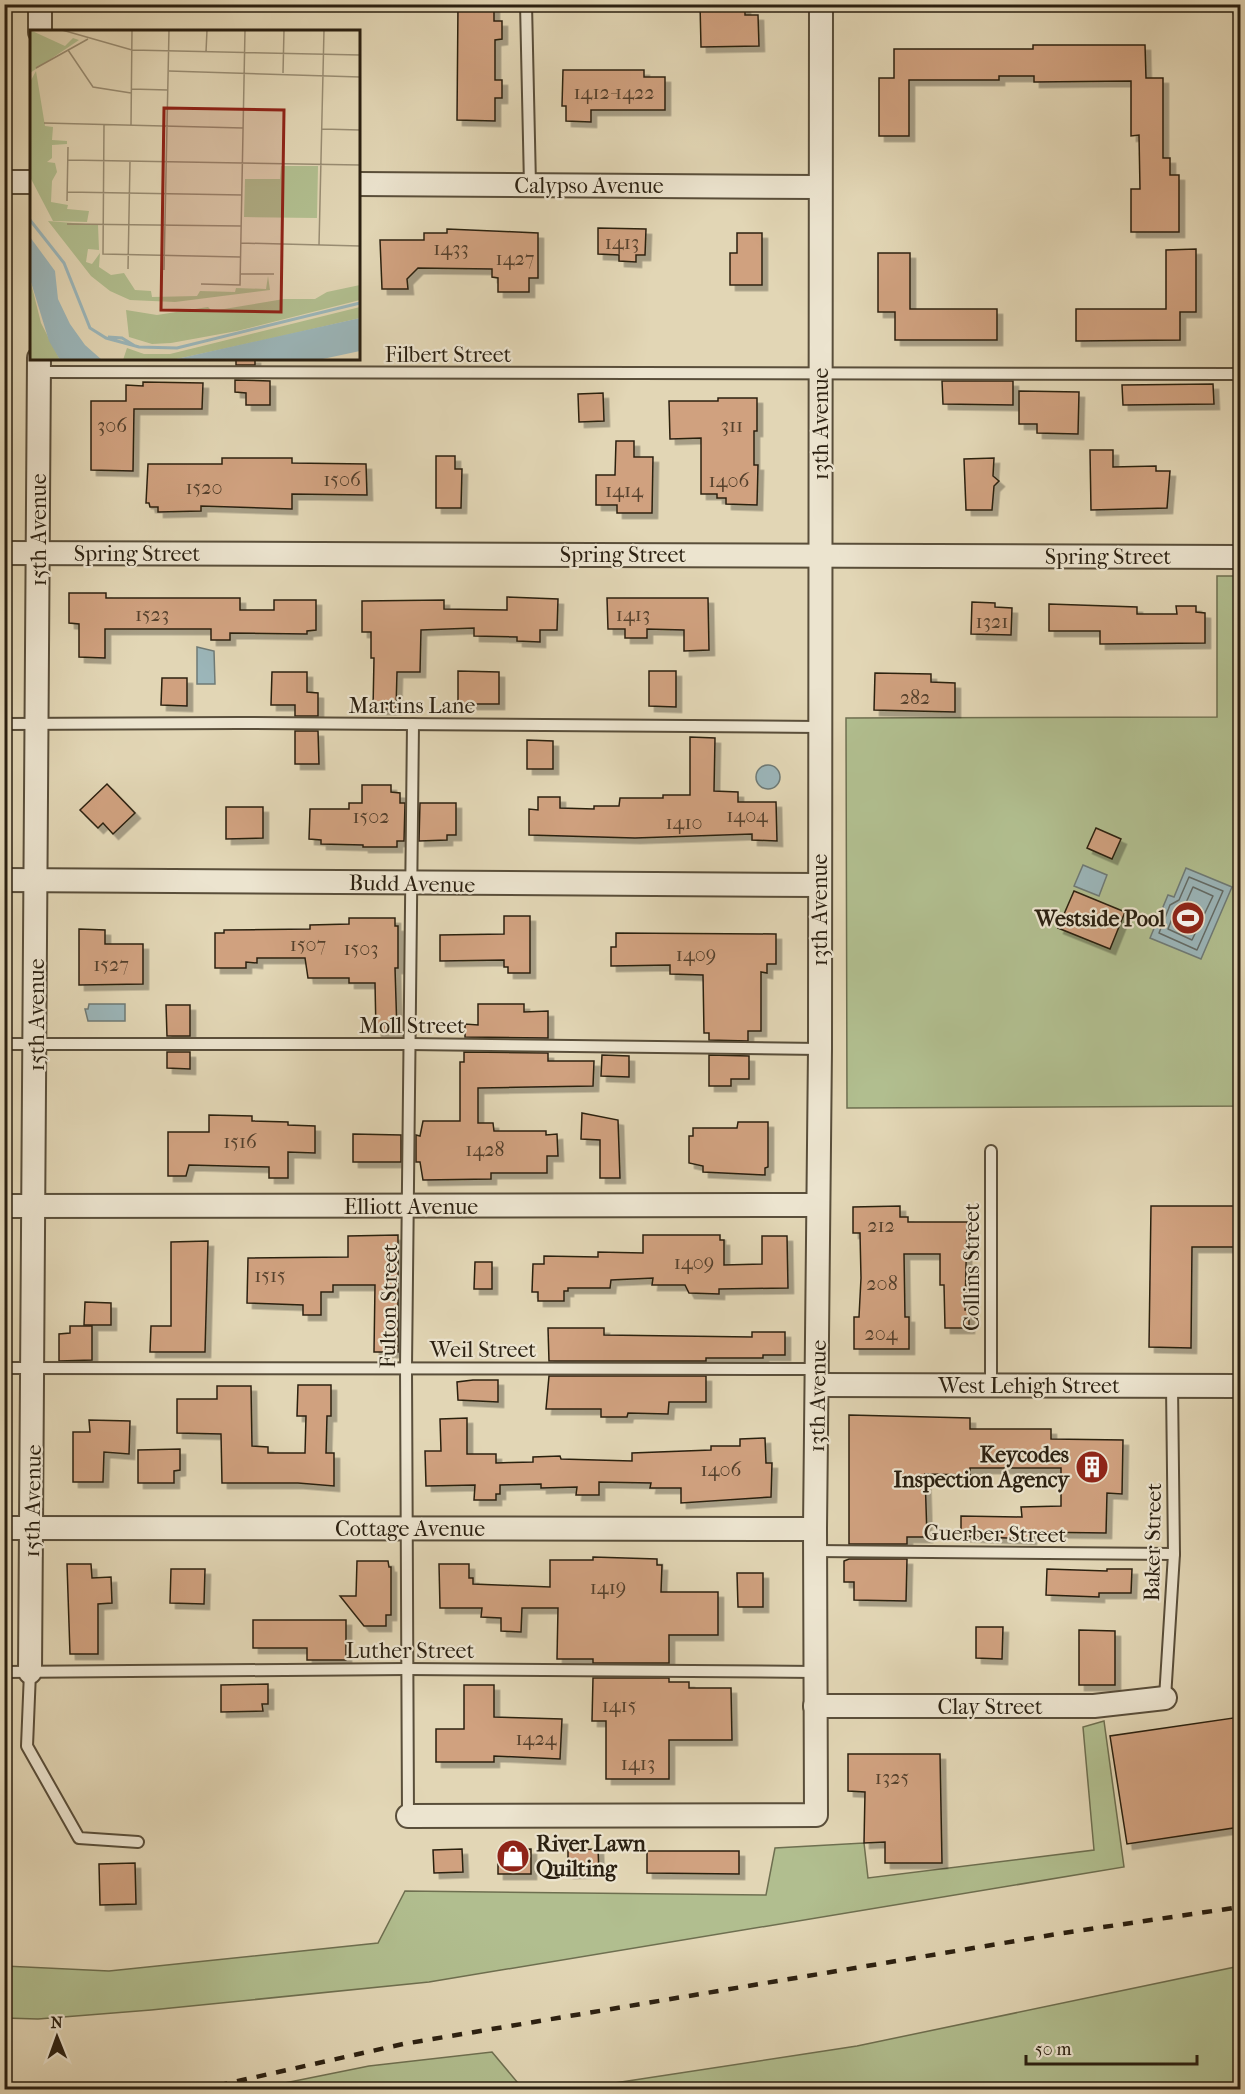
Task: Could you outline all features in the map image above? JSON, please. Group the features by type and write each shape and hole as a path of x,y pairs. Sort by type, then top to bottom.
{"street":[{"path":"40,4 40,30"},
{"name":"13th Avenue","path":"408,1816 816,1815 815,1540 820,1049 819,187 821,4"},
{"path":"4,182 30,182"},
{"name":"Calypso Avenue","path":"360,184 819,187"},
{"name":"15th Avenue","path":"30,1672 39,365"},
{"name":"Spring Street","path":"4,553 1240,557"},
{"name":"Budd Avenue","path":"4,880 819,885"},
{"name":"Elliott Avenue","path":"4,1206 817,1205"},
{"name":"West Lehigh Street","path":"817,1377 991,1384 1240,1386"},
{"name":"Cottage Avenue","path":"4,1528 408,1528 815,1540"},
{"name":"Clay Street","path":"815,1706 1094,1706 1164,1698"}],"lane":[{"path":"526,4 531,185"},
{"path":"1237,4 1240,14"},
{"name":"Filbert Street","path":"39,365 820,375 1240,374"},
{"name":"Martins Lane","path":"4,724 819,727"},
{"name":"Fulton Street","path":"408,1816 406,1368 413,724"},
{"name":"Moll Street","path":"4,1044 410,1044 820,1049"},
{"name":"Collins Street","path":"991,1151 991,1384"},
{"name":"Weil Street","path":"4,1368 406,1368 817,1377"},
{"name":"Baker Street","path":"1164,1698 1174,1554 1172,1386"},
{"name":"Guerber Street","path":"815,1540 1174,1554"},
{"name":"Luther Street","path":"4,1672 407,1668 816,1672"},
{"path":"30,1672 27,1746 79,1838 138,1842"}],"green space":[{"path":"1217,576 1240,576 1240,1106 847,1108 846,718 1217,717"},
{"path":"1104,1721 1124,1867 429,1982 151,2010 38,2019 5,2018 5,1966 109,1971 378,1943 405,1891 766,1895 775,1848 864,1843 868,1878 1094,1850 1083,1727"},
{"path":"1240,1966 1240,2089 575,2089 857,2046"},
{"path":"492,2052 523,2089 255,2089 369,2066"}],"water":[{"path":"197,647 214,651 215,684 197,684"},
{"path":"768,765 773,766 779,772 779,782 773,788 768,789 763,788 757,782 756,777 757,772 763,766"},
{"path":"1083,865 1107,875 1099,896 1074,886"},
{"name":"Westside Pool","path":"1186,868 1232,887 1201,959 1150,938 1168,895 1174,897"},
{"path":"89,1004 125,1004 125,1021 88,1021 85,1009 88,1009"}],"building":[{"path":"458,4 494,4 494,21 502,21 502,39 495,40 495,80 502,80 502,98 495,98 495,121 457,120"},
{"path":"700,4 745,4 745,15 758,15 759,46 701,47"},
{"path":"1033,45 1145,45 1146,78 1163,78 1163,158 1170,158 1170,175 1179,175 1179,232 1131,232 1131,189 1140,189 1139,135 1131,136 1131,81 1034,82 1034,76 999,76 999,80 909,80 909,136 879,136 879,78 894,78 894,49 1033,49"},
{"path":"563,70 644,70 644,77 665,77 665,110 591,110 591,122 566,121 566,106 562,106"},
{"path":"598,228 646,229 645,255 636,255 636,262 619,261 619,255 598,254"},
{"path":"447,229 538,233 538,278 529,278 529,292 498,292 498,278 492,277 492,269 418,268 407,279 408,289 382,289 380,240 424,240 424,233 447,233"},
{"path":"737,233 762,233 762,285 730,285 730,253 737,253"},
{"path":"1196,249 1196,312 1180,312 1180,340 1076,341 1076,309 1166,309 1166,250"},
{"path":"878,253 910,253 910,309 997,309 997,340 895,340 895,312 878,312"},
{"path":"236,360 255,360 255,365 236,365"},
{"path":"235,380 270,381 270,405 246,405 246,393 235,392"},
{"path":"942,381 1013,381 1013,405 943,404"},
{"path":"143,382 203,383 202,409 134,409 133,471 91,470 91,401 126,401 126,385 143,386"},
{"path":"1213,384 1214,404 1123,405 1122,385"},
{"path":"1019,391 1079,392 1078,434 1037,433 1037,424 1019,424"},
{"path":"603,393 604,421 579,422 578,394"},
{"path":"718,398 757,398 754,465 758,465 757,505 726,504 726,498 717,498 717,494 701,494 701,438 670,439 669,401 718,401"},
{"path":"616,441 634,441 634,457 653,457 652,513 617,513 617,505 596,505 596,475 615,475"},
{"path":"1090,450 1113,450 1113,467 1156,466 1156,471 1170,471 1167,508 1091,510"},
{"path":"436,456 455,456 455,469 462,469 461,508 436,508"},
{"path":"222,458 292,458 292,463 366,464 367,495 292,494 292,509 201,506 201,511 158,512 158,507 150,507 149,503 146,503 148,464 222,464"},
{"path":"994,458 993,476 999,481 994,486 992,510 966,510 964,459"},
{"path":"69,593 106,593 106,598 240,598 240,610 274,610 274,600 316,600 316,630 307,631 307,634 230,633 230,640 211,640 211,629 105,629 105,658 79,657 79,624 69,623"},
{"path":"507,597 558,599 557,630 540,630 540,642 517,641 517,637 474,636 474,628 421,630 420,672 397,672 396,709 373,709 374,658 371,658 371,632 362,632 362,601 444,600 444,609 507,610"},
{"path":"607,598 708,598 709,650 684,651 684,630 647,629 647,638 625,638 625,629 608,629"},
{"path":"972,602 995,603 995,607 1012,608 1011,635 971,634"},
{"path":"1049,604 1137,607 1137,614 1177,614 1176,606 1196,606 1196,612 1205,613 1205,643 1100,644 1100,631 1049,631"},
{"path":"458,671 499,672 499,704 458,704"},
{"path":"649,671 676,671 676,707 649,706"},
{"path":"272,672 307,672 307,692 318,693 318,716 295,716 295,705 271,705"},
{"path":"875,673 931,674 931,682 955,683 955,712 874,710"},
{"path":"162,678 187,678 187,706 161,705"},
{"path":"295,731 318,731 319,764 295,764"},
{"path":"690,737 715,738 714,791 738,792 738,802 776,802 777,841 752,840 752,834 635,838 529,835 529,809 538,810 538,797 560,797 560,808 594,809 594,806 619,806 620,798 663,798 663,795 690,795"},
{"path":"527,740 553,741 553,769 527,769"},
{"path":"107,784 135,813 113,834 103,823 98,828 80,810"},
{"path":"362,785 391,785 391,792 400,793 400,803 405,803 404,841 397,841 397,847 363,847 363,845 321,844 321,840 309,839 310,809 349,809 349,803 362,803"},
{"path":"420,803 456,803 456,835 447,835 447,840 419,841"},
{"path":"226,807 263,807 263,838 226,839"},
{"path":"1096,828 1121,839 1112,859 1087,848"},
{"path":"1074,891 1125,912 1110,949 1058,928"},
{"path":"504,916 530,916 530,973 508,973 508,967 504,967 504,960 440,961 440,935 504,934"},
{"path":"349,918 395,918 395,926 398,926 398,968 395,968 397,1032 376,1032 375,983 349,983 349,978 308,978 305,958 257,958 257,963 246,962 246,968 215,968 215,933 224,933 224,930 310,929 310,925 349,924"},
{"path":"79,929 105,930 105,944 143,944 143,984 79,985"},
{"path":"616,933 776,934 776,964 767,964 767,973 761,972 761,1031 748,1031 748,1041 709,1040 709,1033 704,1033 703,975 670,974 670,965 611,966 611,947 616,947"},
{"path":"478,1004 524,1004 524,1012 548,1011 548,1038 465,1037 465,1024 478,1025"},
{"path":"166,1005 190,1005 190,1036 167,1036"},
{"path":"167,1052 190,1052 190,1069 167,1068"},
{"path":"464,1052 548,1053 548,1061 594,1061 593,1086 478,1088 478,1123 493,1123 494,1131 546,1131 546,1135 557,1134 558,1156 547,1156 547,1173 491,1173 491,1179 423,1180 420,1162 416,1162 416,1135 420,1136 423,1121 460,1121 460,1062 464,1062"},
{"path":"602,1055 629,1056 629,1077 601,1076"},
{"path":"709,1055 749,1056 749,1079 731,1079 731,1086 709,1086"},
{"path":"582,1113 618,1120 620,1178 600,1178 600,1140 581,1139"},
{"path":"209,1115 252,1116 252,1121 288,1122 288,1125 315,1126 315,1153 288,1152 288,1178 269,1178 269,1167 189,1165 186,1176 168,1176 168,1132 209,1132"},
{"path":"738,1122 768,1122 768,1167 765,1168 765,1175 703,1172 703,1166 689,1163 689,1136 693,1136 693,1128 737,1128"},
{"path":"353,1134 401,1135 401,1162 353,1162"},
{"path":"900,1206 900,1217 908,1217 908,1222 967,1222 965,1310 969,1310 969,1328 945,1328 944,1285 940,1285 940,1254 904,1254 905,1317 909,1317 909,1349 854,1349 854,1317 859,1317 861,1278 860,1233 853,1233 853,1207"},
{"path":"1151,1206 1240,1206 1240,1247 1192,1247 1191,1348 1149,1347"},
{"path":"398,1235 398,1352 374,1352 375,1285 333,1285 333,1292 321,1292 321,1315 303,1315 303,1305 247,1303 248,1258 348,1257 348,1236"},
{"path":"643,1235 720,1235 720,1240 724,1240 724,1265 762,1264 762,1236 787,1236 788,1288 719,1289 719,1294 689,1293 685,1285 652,1285 653,1278 611,1280 610,1288 568,1288 568,1291 564,1291 564,1301 538,1301 538,1292 532,1292 533,1264 544,1264 544,1256 598,1257 598,1252 643,1253"},
{"path":"208,1241 205,1352 150,1352 151,1326 171,1326 171,1242"},
{"path":"475,1262 492,1262 492,1289 474,1289"},
{"path":"85,1302 111,1303 111,1325 84,1325"},
{"path":"70,1326 92,1326 92,1360 59,1361 59,1334 70,1333"},
{"path":"548,1328 604,1328 604,1335 752,1337 752,1332 785,1332 785,1355 763,1355 763,1358 706,1358 706,1361 549,1361"},
{"path":"549,1376 706,1376 706,1402 669,1402 668,1414 628,1413 627,1417 601,1417 601,1409 546,1409"},
{"path":"498,1380 498,1402 458,1400 457,1382"},
{"path":"298,1385 331,1385 331,1416 327,1416 326,1453 334,1453 334,1486 298,1483 222,1483 221,1434 177,1433 177,1399 217,1399 217,1386 251,1386 252,1446 268,1447 268,1453 305,1453 306,1416 297,1416"},
{"path":"849,1415 970,1418 970,1429 1051,1429 1051,1439 1123,1440 1122,1494 1107,1493 1106,1533 1031,1532 1031,1539 961,1536 961,1516 1022,1517 1021,1507 1061,1506 1061,1468 970,1468 970,1475 925,1474 927,1537 907,1537 907,1544 849,1544"},
{"path":"467,1418 467,1454 496,1454 496,1463 533,1462 533,1457 560,1456 561,1459 632,1461 632,1453 711,1450 711,1446 740,1446 740,1439 765,1438 766,1463 772,1463 771,1497 681,1503 681,1488 650,1488 651,1483 599,1482 599,1495 576,1495 577,1487 541,1488 541,1484 500,1485 500,1494 496,1494 496,1500 474,1500 475,1485 426,1486 425,1451 441,1451 440,1419"},
{"path":"89,1420 130,1421 129,1454 104,1452 103,1482 73,1482 73,1432 90,1432"},
{"path":"180,1449 180,1470 174,1471 174,1483 138,1483 138,1450"},
{"path":"593,1557 657,1559 657,1565 662,1565 661,1592 718,1592 718,1635 669,1635 669,1663 593,1663 593,1659 557,1659 558,1608 522,1608 521,1632 501,1631 501,1618 481,1617 482,1608 440,1608 439,1564 469,1564 469,1578 473,1578 473,1584 550,1587 550,1560 593,1560"},
{"path":"849,1559 907,1559 906,1601 854,1600 854,1582 844,1582 844,1561"},
{"path":"357,1561 388,1561 391,1567 391,1615 386,1615 386,1626 364,1626 340,1596 356,1596"},
{"path":"67,1564 91,1564 92,1578 111,1577 112,1603 98,1604 98,1654 70,1654"},
{"path":"171,1569 205,1569 204,1604 170,1603"},
{"path":"1047,1569 1107,1571 1107,1569 1132,1569 1131,1593 1099,1593 1099,1597 1046,1595"},
{"path":"737,1573 763,1573 763,1607 738,1607"},
{"path":"253,1620 346,1620 346,1660 307,1660 307,1648 253,1648"},
{"path":"976,1627 1003,1627 1002,1659 976,1658"},
{"path":"1079,1630 1115,1631 1115,1685 1079,1685"},
{"path":"593,1678 669,1678 669,1682 689,1682 689,1688 731,1688 732,1740 669,1740 669,1779 606,1779 606,1721 592,1721"},
{"path":"268,1684 268,1704 262,1704 263,1711 221,1712 221,1685"},
{"path":"464,1685 494,1685 494,1717 562,1719 560,1759 494,1756 494,1762 436,1762 436,1729 464,1729"},
{"path":"1240,1717 1240,1827 1127,1844 1110,1736"},
{"path":"848,1754 940,1754 942,1863 885,1863 885,1842 864,1843 865,1792 848,1791"},
{"path":"462,1849 463,1872 434,1873 433,1850"},
{"path":"531,1849 531,1874 498,1874 498,1850"},
{"path":"598,1849 599,1872 568,1873 568,1850"},
{"path":"647,1851 739,1851 739,1874 647,1873"},
{"path":"135,1863 136,1904 100,1905 99,1864"}],"railway":[{"path":"198,2090 403,2044 1063,1933 1240,1907"}],"place":[{"name":"Westside Pool","path":"1188,918"},
{"name":"Keycodes Inspection Agency","path":"1092,1467"},
{"name":"River Lawn Quilting","path":"513,1856"}]}
